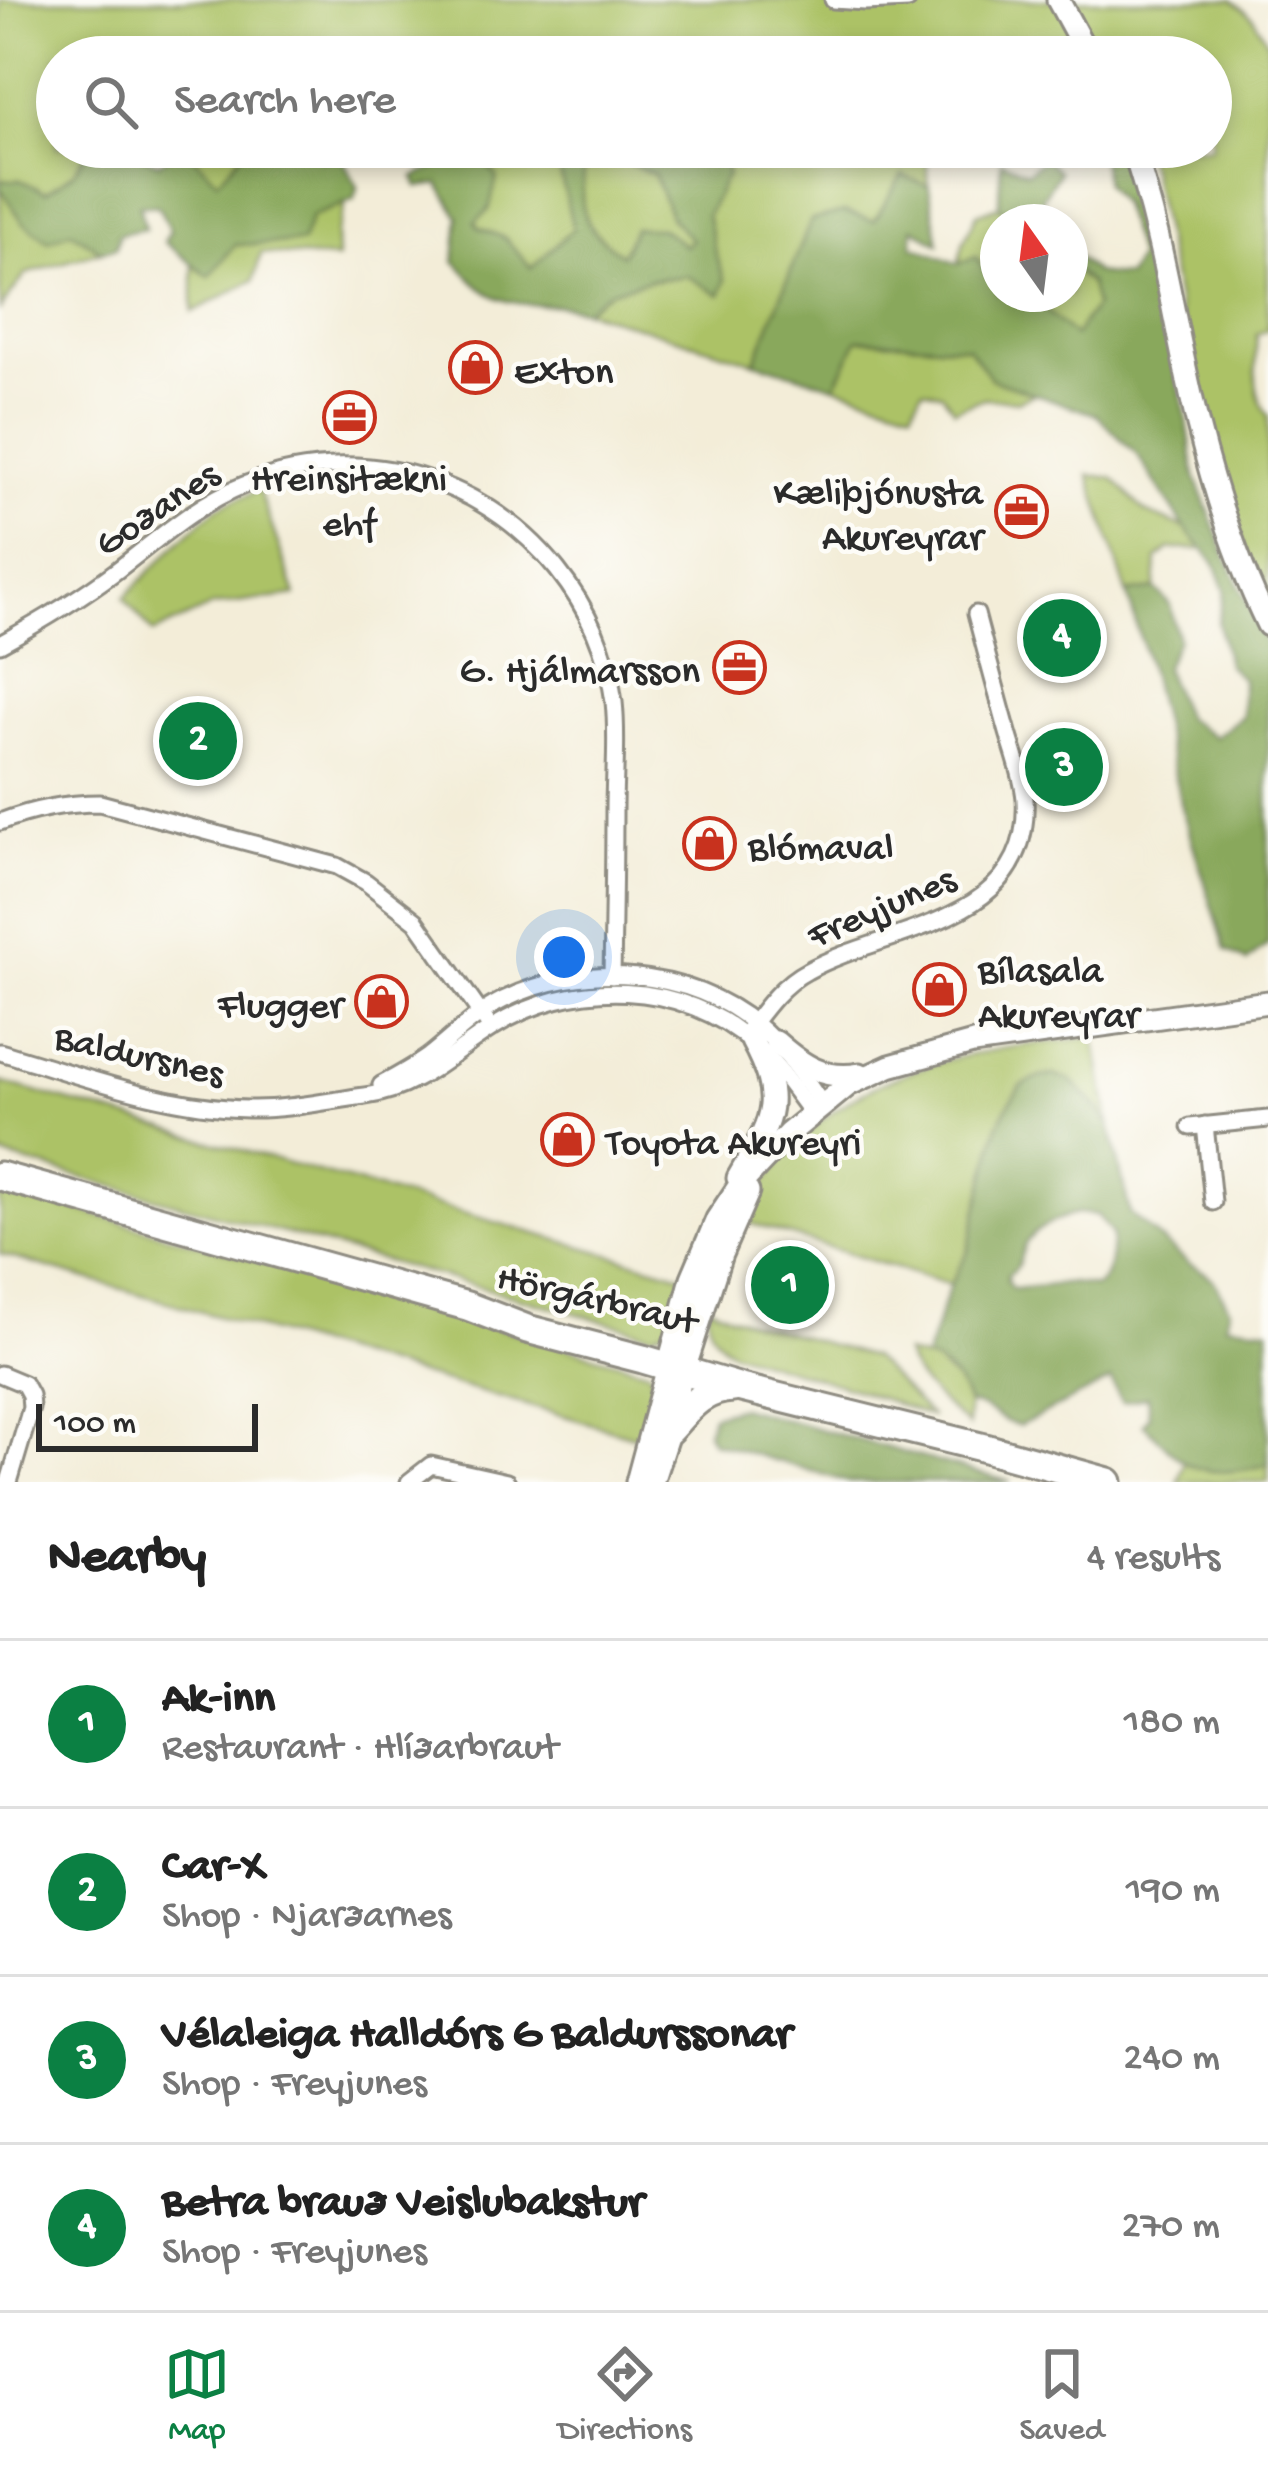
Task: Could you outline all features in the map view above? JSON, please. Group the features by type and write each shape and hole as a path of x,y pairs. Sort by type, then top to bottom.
{"highway":[{"name":"Hörgárbraut","path":"0,1176 467,1306 527,1329 899,1411 985,1448"},
{"name":"Hörgárbraut","path":"678,1360 740,1388 1108,1482"},
{"path":"669,1430 707,1393 740,1388"}],"street":[{"path":"833,0 908,0"},
{"path":"1058,0 1078,36"},
{"path":"1138,168 1219,502 1268,625"},
{"name":"Goðanes","path":"0,644 50,617 203,505 268,477 314,467 362,466 431,480 477,500 518,529 561,574 593,628 609,675 616,725 612,976"},
{"name":"Freyjunes","path":"750,1033 782,988 805,971 951,916 976,902 1007,871 1021,842 1025,796 976,614"},
{"path":"0,822 43,807 100,802 337,866 416,921 486,1021"},
{"name":"Baldursnes","path":"486,1021 502,1000 567,980 640,977 687,986 712,995 817,1109"},
{"name":"Baldursnes","path":"0,1052 161,1098 253,1109 338,1098 382,1085 486,1021 582,993 612,992 684,1001 776,1042 817,1109"},
{"path":"776,1042 819,1073 851,1076 973,1042 1268,1002"},
{"path":"652,1482 669,1430 678,1360 702,1250 770,1119 769,1076 750,1033"},
{"path":"722,1209 788,1134 817,1109 848,1085 890,1066"},
{"path":"1213,1202 1198,1126 1268,1119"},
{"path":"637,1482 678,1360 757,1169"},
{"path":"0,1374 23,1384 31,1402 9,1482"},
{"path":"409,1482 431,1466 507,1482"}],"green space":[{"path":"0,0 1232,0 1254,18 1268,43 1268,330 1257,334 1256,366 1259,397 1268,416 1268,608 1224,494 1193,380 1150,168 1232,168 1232,36 36,36 36,168 77,168 46,192 20,180 0,181"},
{"path":"77,168 205,168 218,181 229,168 347,168 358,187 354,200 311,217 302,242 235,245 209,277 164,242 170,231 158,206 139,205 145,229 119,234 116,248 101,251 71,231 49,241 23,222 0,188 0,181 20,180 46,192"},
{"path":"204,168 230,168 218,182"},
{"path":"434,168 490,168 497,177 489,210 475,222 505,238 531,268 573,229 559,168 589,168 584,170 582,199 587,220 622,255 634,228 661,228 685,246 692,240 671,218 654,174 639,168 726,168 707,215 725,281 720,295 687,276 648,280 611,290 584,310 501,299 455,261 459,217 439,184 418,187 414,178"},
{"path":"484,168 559,168 573,229 531,269 505,238 479,228 475,221"},
{"path":"639,168 654,174 671,218 692,240 685,246 661,228 622,255 587,220 582,199 584,170"},
{"path":"726,168 927,168 929,186 902,176 874,222 845,212 811,221 755,362 584,310 611,290 687,276 719,294 725,280 707,215"},
{"path":"1001,168 1059,172 1044,204 999,204"},
{"path":"1103,168 1122,168 1129,185 1153,268 1195,476 1268,648 1268,944 1247,962 1226,950 1184,816 1127,593 1155,589 1170,605 1178,639 1164,668 1185,718 1215,737 1242,716 1242,679 1227,664 1218,622 1225,590 1215,563 1185,528 1138,456 1097,415 991,379 968,347 858,339 835,386 755,362 811,220 845,212 874,221 902,175 929,186 939,244 913,228 913,246 958,264 976,257 980,312 1048,312 1074,336 1095,306 1088,267 1095,273 1127,277 1138,257 1121,204 1105,185"},
{"path":"0,188 23,222 71,231 101,251 26,274 0,309"},
{"path":"345,204 336,234 337,259 261,253 254,280 193,312 193,265 209,277 235,245 302,242 311,217"},
{"path":"980,213 980,274 958,264"},
{"path":"1088,282 1095,306 1074,336 1048,312 1088,312"},
{"path":"857,339 969,347 991,379 1035,394 1018,401 984,398 954,410 942,393 923,389 912,410 835,386"},
{"path":"1089,475 1113,478 1145,512 1185,528 1203,549 1170,549 1157,559 1155,589 1127,593"},
{"path":"259,490 296,595 213,606 153,633 124,598 218,507"},
{"path":"1095,1037 1110,1125 1089,1100 998,1126 968,1251 950,1285 743,1221 773,1172 808,1132 847,1102 937,1063 987,1051"},
{"path":"1041,1077 1070,1080 1099,1109 1110,1125 1130,1213 1215,1282 1230,1309 1226,1324 1268,1328 1268,1464 1223,1471 1190,1465 1143,1424 1149,1416 1147,1396 1122,1403 1111,1380 1019,1426 1011,1424 968,1404 952,1376 925,1359 950,1285 968,1251 998,1126 1021,1086","holes":["1077,1213 1097,1215 1112,1234 1108,1270 1096,1287 1073,1283 1013,1289 1007,1282 1028,1240 1039,1229"]},
{"path":"0,1082 686,1276 679,1303 667,1326 651,1334 0,1155"},
{"path":"0,1188 650,1371 653,1386 641,1438 0,1254"},
{"path":"708,1305 872,1357 932,1417 731,1351 712,1332"},
{"path":"905,1354 933,1361 959,1383 968,1404 968,1426 924,1384"},
{"path":"740,1407 1011,1482 849,1482 712,1442 707,1432 712,1415"},
{"path":"1184,1462 1226,1470 1268,1464 1268,1482 1178,1482"}],"place":[{"name":"Exton","path":"475,368"},
{"name":"Hreinsitækni ehf","path":"349,418"},
{"name":"Kæliþjónusta Akureyrar","path":"1022,511"},
{"name":"Betra brauð Veislubakstur","path":"1062,638"},
{"name":"G. Hjálmarsson","path":"739,667"},
{"name":"Car-X","path":"198,741"},
{"name":"Vélaleiga Halldórs G Baldurssonar","path":"1064,767"},
{"name":"Blómaval","path":"709,844"},
{"name":"Bílasala Akureyrar","path":"939,989"},
{"name":"Flugger","path":"382,1002"},
{"name":"Toyota Akureyri","path":"567,1139"},
{"name":"Ak-inn","path":"790,1285"}]}
